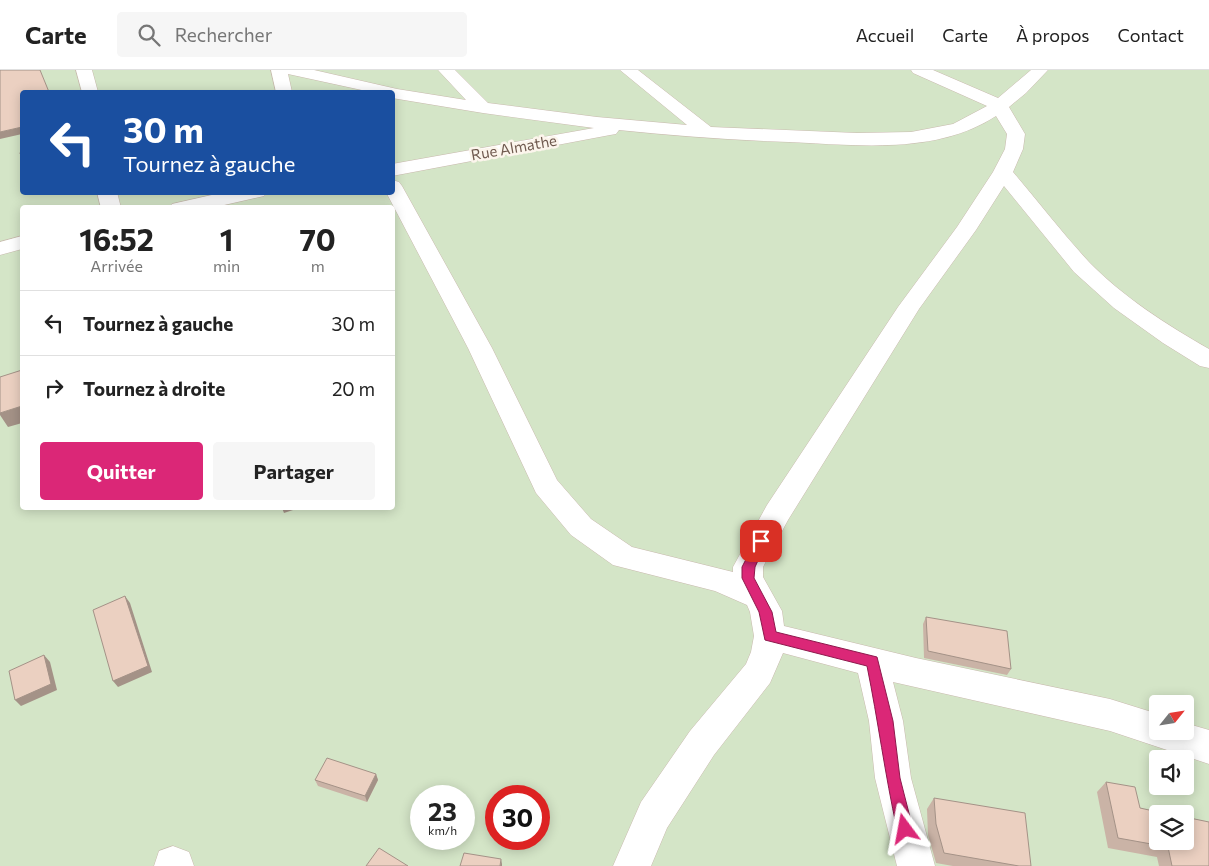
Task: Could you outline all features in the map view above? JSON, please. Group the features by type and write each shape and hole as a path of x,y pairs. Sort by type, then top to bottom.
{"street":[{"path":"84,70 89,90"},
{"path":"278,70 283,90"},
{"path":"292,70 379,90"},
{"path":"446,70 483,108"},
{"path":"628,70 705,131"},
{"path":"632,866 654,815 702,743 758,673 767,652 770,636 766,612 755,595 748,578 748,567 777,513 909,307 966,230 1003,172 1014,150 1016,134 999,105 919,70"},
{"path":"395,93 483,108 635,126 803,137 888,139 918,137 947,132 970,124 999,105 1040,70"},
{"name":"Rue Almathe","path":"395,169 635,126"},
{"path":"1003,172 1088,273 1129,308 1171,338 1209,360"},
{"path":"395,192 480,348 546,486 581,527 624,557 721,580 755,595"},
{"path":"194,205 243,195"},
{"path":"0,249 20,243"},
{"path":"770,636 916,674 1110,715 1149,728"},
{"path":"872,662 886,721 893,778 916,866"},
{"path":"1187,740 1209,747"}],"green space":[{"path":"0,70 1209,70 1209,866 0,866"}],"building":[{"path":"0,70 40,70 48,90 20,90 20,127 0,132"},
{"path":"20,371 20,407 0,413 0,377"},
{"path":"125,596 148,666 113,681 93,610"},
{"path":"926,617 1007,631 1011,669 928,651"},
{"path":"44,655 51,684 15,700 9,671"},
{"path":"327,758 376,774 365,796 315,780"},
{"path":"1106,782 1135,787 1140,808 1149,810 1149,844 1118,838"},
{"path":"934,798 1025,813 1031,866 1019,866 944,853 936,824"},
{"path":"1194,819 1209,822 1209,866 1172,866 1169,850 1194,850"},
{"path":"379,848 408,866 366,866"},
{"path":"464,853 501,859 500,866 460,866"}],"route":[{"path":"761,541 748,567 748,578 755,595 766,612 770,626 770,636 872,662 886,721 893,778 905,829"}]}
